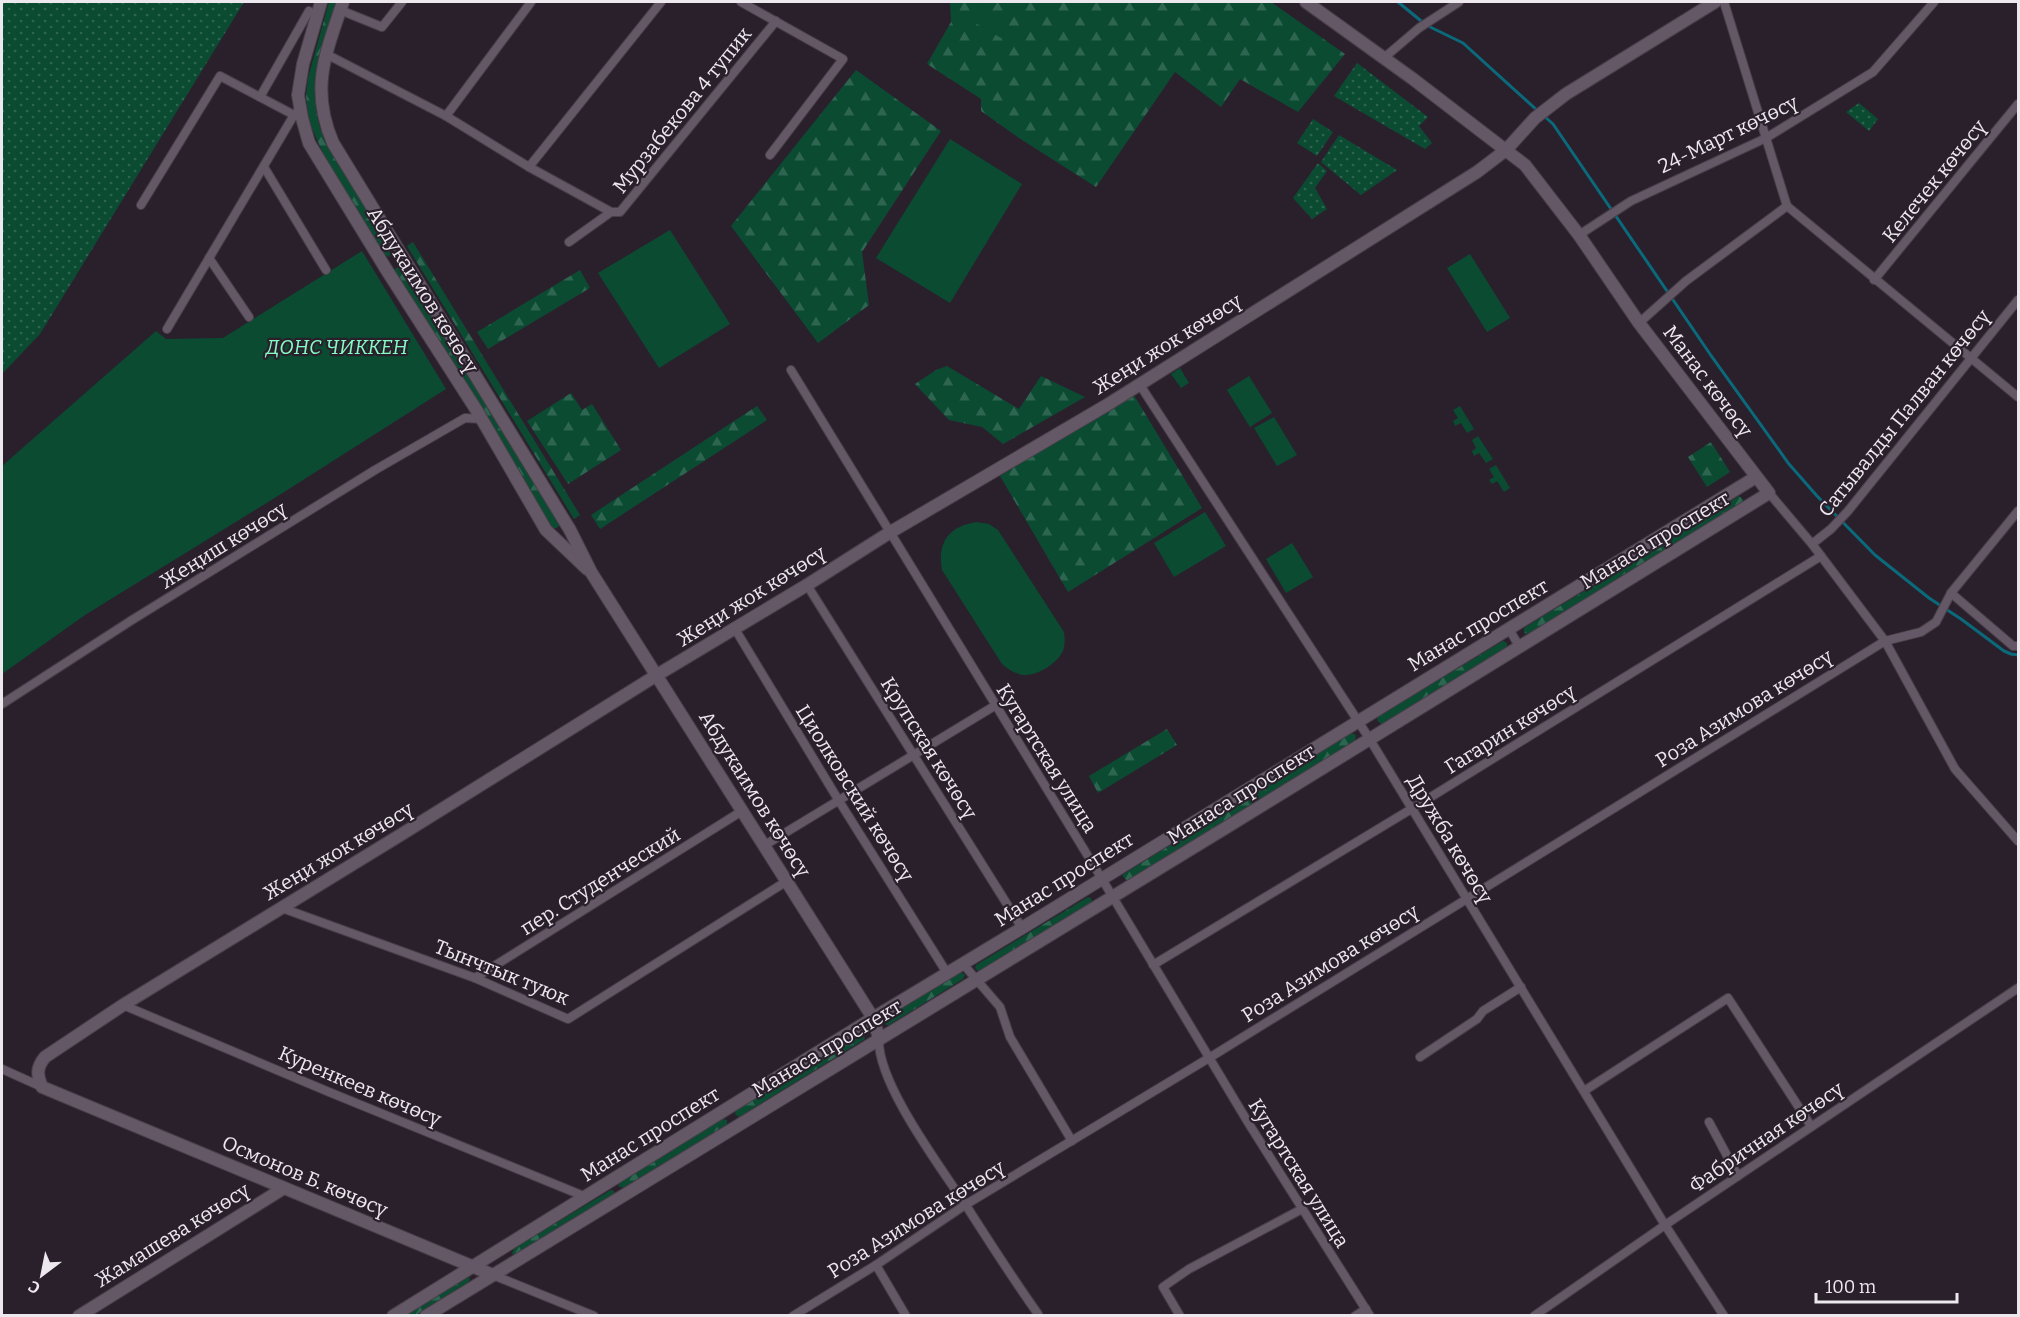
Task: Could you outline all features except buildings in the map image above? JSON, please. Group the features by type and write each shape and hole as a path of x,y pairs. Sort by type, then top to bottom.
{"main road":[{"name":"Абдукаимов көчөсү","path":"321,2 303,64 298,95 297,112 309,143 482,419 546,530 591,572"},
{"name":"Манас көчөсү","path":"1306,2 1385,57 1526,165 1579,235 1639,323 1769,493"},
{"name":"Жеңи жок көчөсү","path":"42,1087 38,1075 39,1065 45,1057 123,1005 889,533 1140,384 1477,172 1506,150 1535,118 1566,94 1715,2"},
{"name":"Абдукаимов көчөсү","path":"341,6 326,54 320,83 324,123 333,144 570,530 591,572 873,1018 879,1038"},
{"path":"386,269 402,258"},
{"name":"Манас проспект","path":"393,1316 873,1018 1756,477"},
{"name":"Манаса проспект","path":"426,1316 1769,493"},
{"name":"Осмонов Б. көчөсү","path":"42,1087 493,1275"},
{"path":"726,1110 736,1126"},
{"path":"612,1180 621,1196"},
{"name":"Жамашева көчөсү","path":"79,1316 284,1188"}],"street":[{"path":"341,6 382,27 402,2"},
{"path":"446,116 531,2"},
{"path":"529,167 661,2"},
{"path":"741,2 843,59 770,155"},
{"path":"1385,57 1435,16 1459,2"},
{"path":"1724,2 1787,206 1874,280 2019,397"},
{"name":"24-Март көчөсү","path":"1579,235 1631,201 1766,138 1873,72 1934,2"},
{"path":"260,97 309,11"},
{"name":"Мурзабекова 4 тупик","path":"569,242 611,212 620,212 628,204 776,21"},
{"path":"326,54 446,116 529,167 611,212"},
{"path":"141,205 220,76 260,97 297,112 167,329"},
{"name":"Келечек көчөсү","path":"1874,280 2019,104"},
{"path":"264,167 326,270"},
{"path":"1639,323 1686,281 1787,206"},
{"path":"209,258 249,318"},
{"name":"Сатывалды Палван көчөсү","path":"1812,544 1848,511 2019,300"},
{"name":"Кугартская улица","path":"790,370 1209,1058 1368,1312"},
{"name":"Дружба көчөсү","path":"1140,384 1413,808 1665,1225 1724,1316"},
{"path":"469,398 465,418 482,419"},
{"name":"Жеңиш көчөсү","path":"2,704 132,620 375,470 465,418"},
{"name":"Манас көчөсү","path":"1769,493 1812,544 1885,641 1955,769 2019,841"},
{"path":"2019,511 1950,596 2013,646 2019,646"},
{"name":"Гагарин көчөсү","path":"1153,965 1413,808 1821,556"},
{"name":"Крупская көчөсү","path":"807,585 1022,928"},
{"name":"Роза Азимова көчөсү","path":"793,1316 876,1265 965,1205 1209,1058 1885,641 1921,632 1936,622 1950,596"},
{"name":"Циолковский көчөсү","path":"735,629 839,801 948,973"},
{"path":"1509,629 1519,646"},
{"path":"765,845 996,705"},
{"name":"пер. Студенческий","path":"475,978 742,811"},
{"name":"Тынчтык туюк","path":"282,908 475,978 568,1019 787,881"},
{"path":"963,964 1000,1007 1010,1037 1072,1141"},
{"path":"1420,1057 1477,1019 1483,1011 1521,987"},
{"name":"Фабричная көчөсү","path":"1534,1316 1811,1126 2019,988"},
{"path":"1584,1090 1728,998 1811,1126"},
{"name":"Куренкеев көчөсү","path":"123,1005 586,1197"},
{"path":"879,1038 879,1055 908,1117 1038,1314"},
{"name":"Осмонов Б. көчөсү","path":"2,1069 42,1087"},
{"path":"1709,1122 1738,1176"},
{"path":"1180,1316 1163,1287 1189,1269 1302,1209"},
{"path":"876,1265 906,1316"},
{"name":"Осмонов Б. көчөсү","path":"493,1275 594,1316"},
{"path":"1355,1316 1368,1312"}],"green space":[{"path":"2,2 244,2 40,334 2,374 2,131 4,128 2,125"},
{"path":"329,2 337,2 318,70 316,104 318,121 324,138 390,249 390,257 382,254 324,155 309,122 306,96 308,78"},
{"path":"950,2 1271,2 1345,54 1298,112 1240,79 1221,107 1175,72 1096,187 981,111 981,99 927,64 951,22"},
{"path":"978,5 1009,23 1001,38 969,19"},
{"path":"1357,63 1428,117 1419,126 1432,143 1425,149 1334,96"},
{"path":"856,70 941,131 862,252 869,305 818,343 731,226"},
{"path":"1859,103 1878,119 1869,131 1846,112"},
{"path":"1313,119 1333,132 1317,156 1297,143"},
{"path":"1339,135 1397,170 1361,195 1321,162"},
{"path":"950,139 1022,184 950,303 876,258"},
{"path":"1318,163 1327,171 1315,188 1327,209 1312,219 1293,198"},
{"path":"670,230 730,324 659,368 598,273"},
{"path":"413,242 580,515 574,519 407,246"},
{"name":"ДОНС ЧИККЕН","path":"362,251 446,389 85,615 2,674 2,466 156,331 166,339 223,338"},
{"path":"1470,254 1510,318 1487,332 1447,268"},
{"path":"400,266 560,524 557,528 551,528 394,272"},
{"path":"580,270 590,288 488,349 477,332"},
{"path":"947,366 1019,409 1041,376 1085,397 1003,444 982,427 949,420 915,384 936,370"},
{"path":"1180,368 1189,383 1181,388 1171,374"},
{"path":"1249,376 1272,413 1250,427 1227,390"},
{"path":"1132,392 1202,508 1068,592 1000,476"},
{"path":"571,393 582,410 592,404 621,450 568,484 527,421"},
{"path":"757,406 767,420 600,529 591,515"},
{"path":"1460,406 1474,429 1467,433 1461,423 1455,426 1453,421 1458,418 1453,410"},
{"path":"1274,417 1297,455 1277,466 1254,428"},
{"path":"1478,436 1493,459 1486,463 1479,453 1474,456 1472,451 1476,448 1472,440"},
{"path":"1711,442 1730,472 1707,487 1688,457"},
{"path":"1496,465 1510,488 1504,492 1497,481 1492,484 1489,480 1494,477 1489,469"},
{"path":"1739,496 1743,502 1529,634 1524,633 1524,628"},
{"path":"1205,512 1226,546 1174,577 1154,543"},
{"path":"977,522 989,524 998,530 1064,632 1064,646 1060,656 1040,671 1028,675 1020,674 1002,664 942,570 941,551 947,537 959,527"},
{"path":"1292,543 1313,577 1286,593 1266,559"},
{"path":"1503,641 1507,643 1507,648 1385,724 1382,725 1377,720 1378,717"},
{"path":"1167,729 1177,745 1098,793 1089,776"},
{"path":"1351,733 1356,735 1355,741 1127,881 1122,875"},
{"path":"1088,897 1091,898 1092,903 979,972 975,968 976,965"},
{"path":"961,972 965,975 963,979 886,1025 885,1019"},
{"path":"863,1033 865,1039 739,1117 735,1114 736,1110"},
{"path":"723,1119 727,1120 727,1125 624,1188 618,1186 620,1182"},
{"path":"611,1190 614,1191 614,1195 515,1255 512,1254 514,1248"},
{"path":"466,1277 470,1278 469,1282 416,1315 403,1316"}],"waterway":[{"path":"1398,2 1426,25 1463,43 1539,112"},
{"path":"1544,116 1553,124 1710,354 1789,464 1817,496 1875,555 1929,598 2004,651 2018,655"}]}
